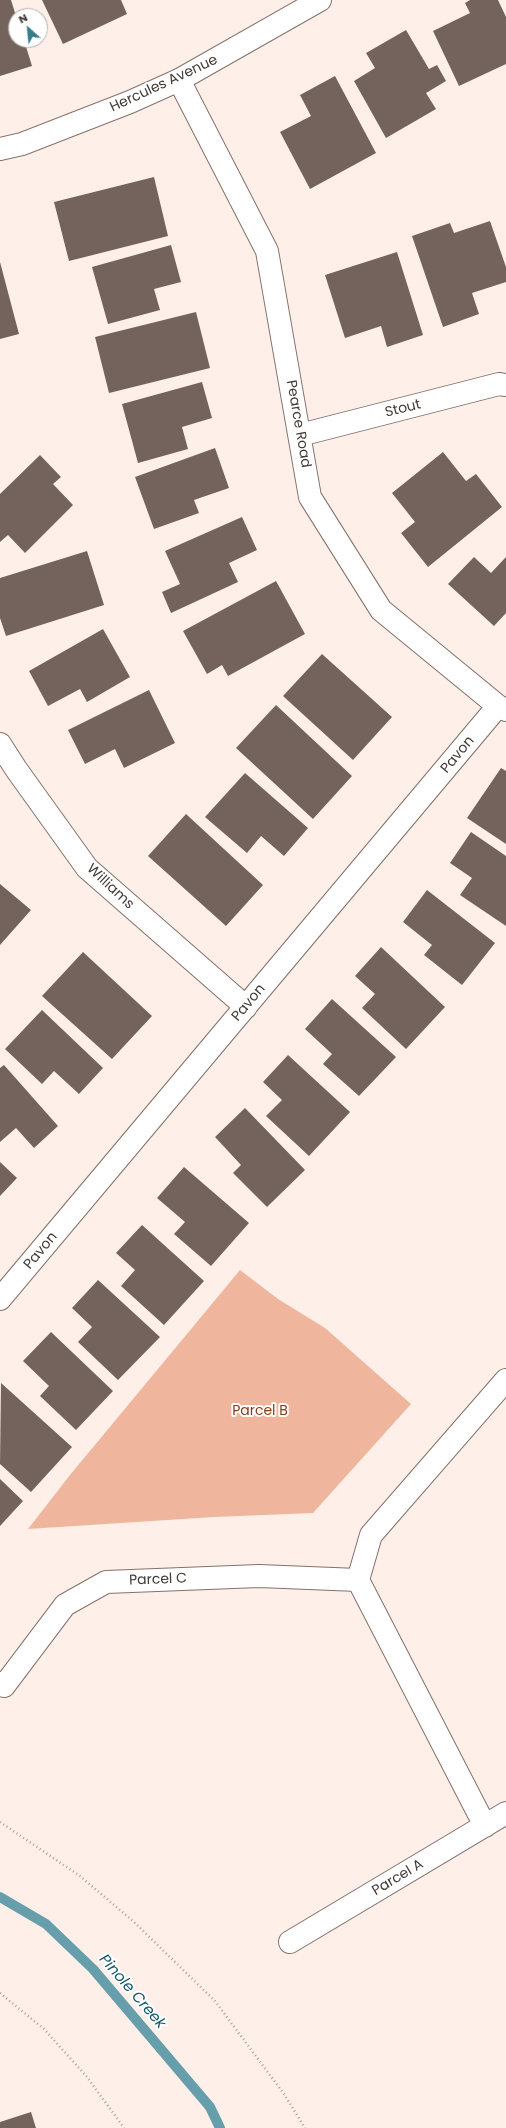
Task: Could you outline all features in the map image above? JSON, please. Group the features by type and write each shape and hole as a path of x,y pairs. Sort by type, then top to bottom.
{"street":[{"name":"Hercules Avenue","path":"0,149 22,144 130,102 179,80 320,0"},
{"name":"Pearce Road","path":"179,80 268,251 310,497 382,610 502,708"},
{"name":"Stout","path":"300,435 500,384 506,385"},
{"name":"Pavon","path":"0,1299 246,1007 502,708"},
{"name":"Williams","path":"0,744 8,771 87,868 246,1007"},
{"path":"485,1826 358,1580 371,1535 506,1380"},
{"name":"Parcel C","path":"2,1684 66,1605 106,1582 259,1576 358,1580"},
{"name":"Parcel A","path":"290,1942 506,1813"}],"path":[{"path":"0,1822 80,1876 134,1922 215,2000 284,2094 305,2128"},
{"path":"0,1993 44,2029 87,2077 124,2128"}],"green space":[{"name":"Parcel B","path":"240,1270 278,1299 325,1328 411,1404 313,1513 214,1517 28,1529 70,1475"}],"building":[{"path":"0,0 11,0 14,8 8,8 8,48 26,48 32,66 0,76"},
{"path":"42,0 121,0 127,14 63,44 48,13 48,8 46,8"},
{"path":"470,0 498,0 506,17 506,64 459,86 433,31 470,13 465,3"},
{"path":"406,30 429,69 437,65 446,81 426,93 436,109 386,138 354,81 375,68 366,53"},
{"path":"335,76 376,153 310,189 280,132 311,116 300,95"},
{"path":"154,177 168,236 69,261 54,202"},
{"path":"490,221 506,267 506,282 472,293 479,314 443,327 412,236 450,223 454,233"},
{"path":"171,245 181,282 154,289 160,310 108,324 92,267"},
{"path":"397,252 423,335 387,347 381,326 345,338 325,275"},
{"path":"0,262 19,334 0,339"},
{"path":"196,312 210,368 109,393 95,337"},
{"path":"202,382 212,418 182,427 188,449 138,463 122,404"},
{"path":"215,448 229,488 194,500 199,513 154,529 135,477"},
{"path":"443,452 466,481 476,474 502,507 428,567 401,533 415,522 392,493"},
{"path":"40,455 61,477 53,484 73,505 25,553 8,535 0,542 0,494"},
{"path":"242,517 257,550 229,563 238,582 171,613 162,592 180,584 165,551"},
{"path":"87,551 104,605 6,636 0,618 0,578"},
{"path":"474,557 491,573 506,557 506,613 494,626 448,584"},
{"path":"276,581 305,634 228,676 222,665 207,674 183,631"},
{"path":"103,629 130,677 87,702 80,689 48,706 29,671"},
{"path":"322,654 392,717 353,760 283,696"},
{"path":"149,690 175,743 124,768 115,749 85,764 68,730"},
{"path":"276,705 352,776 313,819 236,748"},
{"path":"501,768 506,771 506,844 467,818"},
{"path":"245,773 308,828 284,856 261,836 247,853 205,817"},
{"path":"186,814 263,885 226,926 148,856"},
{"path":"471,832 506,856 506,926 460,895 472,878 450,863"},
{"path":"0,884 31,910 0,945"},
{"path":"427,890 495,943 462,985 424,955 432,945 403,922"},
{"path":"381,947 445,1007 406,1049 362,1008 375,994 355,976"},
{"path":"83,952 152,1016 112,1059 42,996"},
{"path":"332,999 396,1057 359,1096 323,1064 332,1054 305,1029"},
{"path":"42,1010 103,1068 79,1094 54,1071 42,1084 5,1049"},
{"path":"288,1055 350,1112 309,1156 266,1116 282,1100 263,1082"},
{"path":"4,1065 58,1126 34,1148 16,1128 0,1142 0,1068"},
{"path":"245,1108 305,1170 267,1207 233,1173 241,1165 215,1137"},
{"path":"0,1162 17,1178 0,1196"},
{"path":"184,1167 249,1223 211,1266 174,1234 185,1222 157,1198"},
{"path":"142,1225 204,1281 164,1325 121,1286 135,1270 116,1253"},
{"path":"98,1280 160,1337 118,1380 78,1342 92,1327 72,1308"},
{"path":"51,1332 113,1391 76,1430 40,1396 49,1386 23,1361"},
{"path":"1,1383 72,1447 31,1492 0,1464"},
{"path":"0,1479 23,1501 0,1526"},
{"path":"31,2112 36,2128 0,2128 0,2122"}],"waterway":[{"name":"Pinole Creek","path":"0,1897 46,1924 93,1969 210,2107 220,2128"}]}
